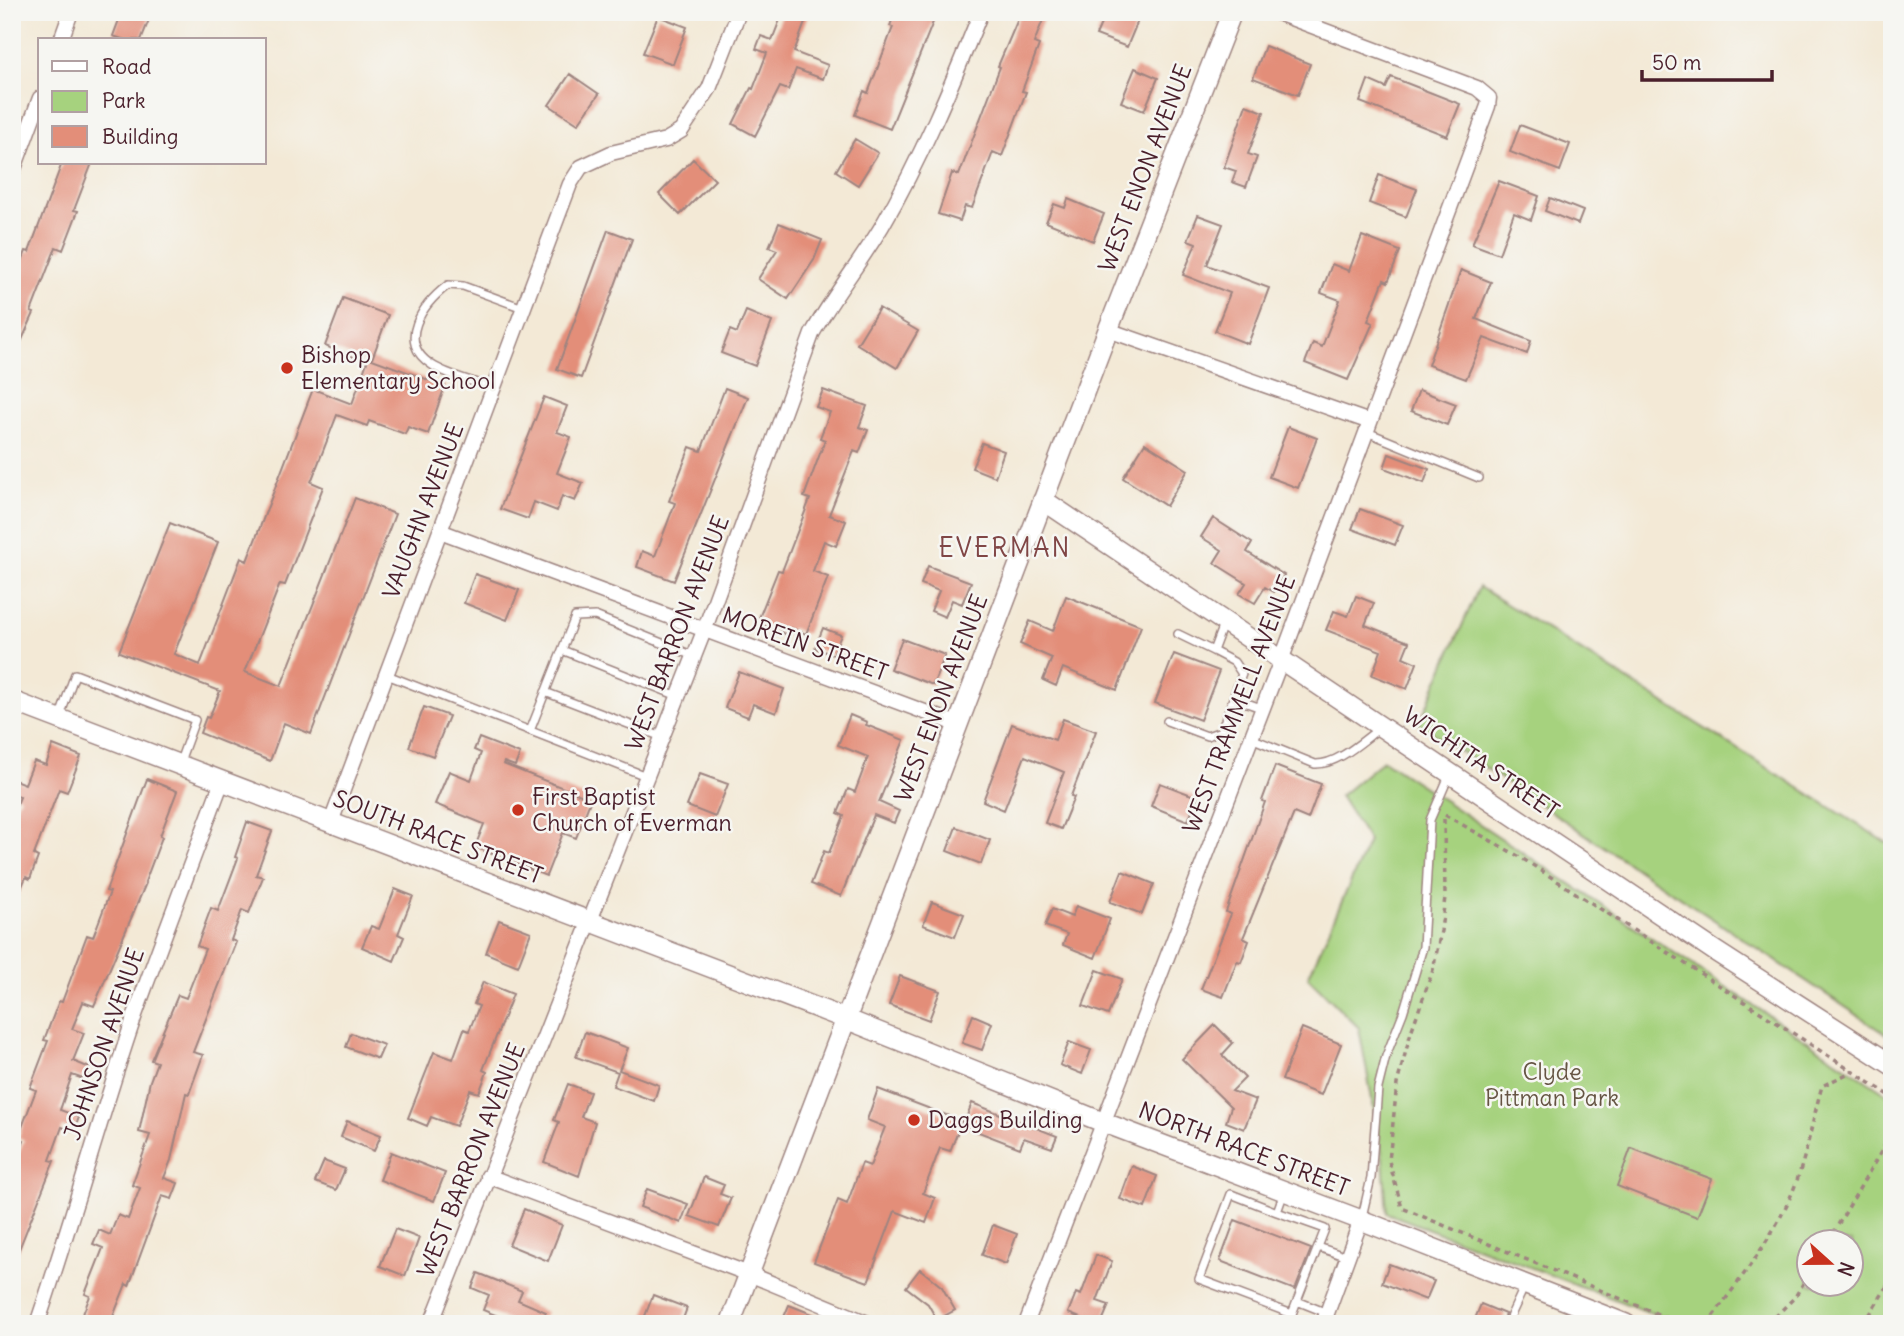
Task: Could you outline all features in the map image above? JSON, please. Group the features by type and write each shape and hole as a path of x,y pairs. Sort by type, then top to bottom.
{"street":[{"path":"62,38 71,12"},
{"name":"VAUGHN AVENUE","path":"331,822 570,184 581,167 611,153 666,140 681,131 709,89 740,12"},
{"name":"WEST BARRON AVENUE","path":"431,1324 704,631 812,334 889,212 941,106 981,12"},
{"name":"WEST ENON AVENUE","path":"730,1324 957,724 1232,12"},
{"name":"WEST TRAMMELL AVENUE","path":"1026,1324 1282,658 1488,106 1489,99 1477,88 1275,12"},
{"path":"12,174 38,103"},
{"path":"1108,330 1368,427"},
{"name":"WICHITA STREET","path":"1043,500 1715,951 1892,1065"},
{"name":"MOREIN STREET","path":"440,531 957,724"},
{"name":"SOUTH RACE STREET","path":"13,702 846,1019"},
{"name":"JOHNSON AVENUE","path":"37,1324 67,1237 135,1015 222,781"},
{"name":"NORTH RACE STREET","path":"846,1019 1626,1324"},
{"path":"488,1176 749,1274 870,1324"},
{"path":"1325,1318 1361,1220"}],"lane":[{"path":"494,388 434,367 425,360 415,348 415,329 421,311 448,285 463,286 524,308"},
{"path":"1368,427 1479,478"},
{"path":"530,731 575,617 595,616 694,656"},
{"path":"1213,651 1225,621"},
{"path":"1167,721 1207,736 1221,731 1242,674 1234,662 1178,634"},
{"path":"562,650 678,696"},
{"path":"58,719 75,674 195,720 179,765"},
{"path":"387,674 647,777"},
{"path":"545,692 662,737"},
{"path":"1233,698 1261,708"},
{"path":"1250,737 1315,764 1322,764 1382,727"},
{"path":"1361,1220 1371,1178 1378,1088 1386,1056 1403,1013 1423,947 1430,820 1451,773"},
{"path":"1276,1212 1284,1190"},
{"path":"1231,1194 1325,1229 1318,1247 1292,1314 1199,1279 1231,1194"},
{"path":"1318,1247 1347,1257"},
{"path":"1507,1324 1526,1284"},
{"path":"1297,1301 1325,1318"}],"path":[{"path":"1682,1324 1402,1208 1389,1161 1397,1084 1411,1032 1433,970 1441,931 1446,897 1443,814 1520,857 1892,1097"},
{"path":"1707,1324 1741,1278 1779,1218 1800,1172 1822,1086 1853,1071"},
{"path":"1836,1228 1892,1133"},
{"path":"1864,1324 1892,1278"},
{"path":"1768,1324 1796,1295"}],"green space":[{"path":"1479,587 1892,846 1892,1038 1419,724"},
{"name":"Clyde Pittman Park","path":"1383,760 1892,1097 1892,1324 1680,1324 1387,1213 1383,1159 1359,1028 1308,977 1369,841 1340,796"}],"building":[{"path":"122,12 152,12 142,38 113,36"},
{"path":"783,12 809,12 794,52 828,65 823,79 796,69 788,90 780,87 755,136 733,124 751,88 753,89 767,53 756,49 761,36 772,40"},
{"path":"895,12 937,12 890,129 855,115 864,91 868,93 893,27 890,26"},
{"path":"1021,12 1046,12 1034,43 1039,45 1022,91 1026,92 1002,156 993,152 972,208 965,206 960,221 938,214 952,173 959,175 1000,67 998,66"},
{"path":"1106,12 1126,12 1139,18 1127,47 1096,35"},
{"path":"658,16 687,27 673,64 643,53"},
{"path":"1265,46 1310,64 1298,95 1253,78"},
{"path":"1135,68 1158,78 1144,111 1121,102"},
{"path":"570,74 599,94 578,124 549,105"},
{"path":"1391,77 1460,104 1447,136 1360,102 1368,80 1386,88"},
{"path":"1246,105 1264,112 1248,154 1257,157 1246,187 1232,182 1236,171 1224,167"},
{"path":"1520,125 1570,144 1560,171 1510,152"},
{"path":"855,139 878,153 858,185 836,171"},
{"path":"693,159 715,180 680,215 659,194"},
{"path":"62,164 92,164 74,210 78,211 63,250 56,247 31,312 34,313 12,362 12,288 26,251 29,252"},
{"path":"1379,175 1417,189 1406,217 1369,203"},
{"path":"1499,181 1539,196 1531,220 1514,213 1499,254 1472,244"},
{"path":"1550,198 1583,211 1578,224 1545,211"},
{"path":"1068,199 1104,214 1093,241 1046,222 1054,204 1065,208"},
{"path":"1198,215 1223,224 1207,265 1269,288 1248,344 1215,331 1230,293 1183,275 1196,243 1188,240"},
{"path":"779,223 822,240 814,260 788,299 758,279 777,250 769,247"},
{"path":"608,230 632,239 581,378 557,369"},
{"path":"1362,236 1400,251 1388,282 1384,280 1368,321 1373,323 1348,380 1305,363 1313,343 1322,347 1340,300 1321,293 1332,264 1349,271"},
{"path":"1461,270 1491,282 1476,319 1531,341 1527,354 1484,338 1466,379 1428,365"},
{"path":"343,298 388,315 372,359 445,386 428,434 408,427 405,434 369,421 367,426 337,415 311,482 323,487 285,585 280,584 245,672 281,686 355,498 395,514 311,734 284,723 270,761 200,733 220,691 119,652 170,523 218,542 174,654 200,665 241,558 247,561 313,389 352,404 367,362 325,346"},
{"path":"879,308 918,331 897,368 857,344"},
{"path":"746,311 772,322 755,366 721,353 730,330 737,333"},
{"path":"725,388 748,397 674,581 637,567 642,551 655,556 675,503 669,501 690,447 701,451"},
{"path":"823,390 867,406 859,427 868,430 859,453 854,451 829,515 846,521 836,546 824,541 813,571 828,577 806,634 791,628 788,635 757,623 778,570 782,571 810,499 804,497 825,440 820,438 830,412 816,407"},
{"path":"1419,390 1456,404 1447,425 1411,411"},
{"path":"544,397 567,406 557,432 571,437 557,473 583,483 575,501 562,496 557,511 534,502 528,519 500,509"},
{"path":"1288,427 1317,438 1298,488 1269,477"},
{"path":"982,443 1004,451 995,477 972,468"},
{"path":"1145,443 1188,470 1166,506 1123,478"},
{"path":"1389,454 1429,469 1424,483 1384,468"},
{"path":"1360,509 1403,525 1395,545 1352,529"},
{"path":"1213,518 1252,543 1247,552 1284,575 1274,592 1265,587 1255,603 1239,594 1246,583 1214,563 1222,550 1201,537"},
{"path":"928,566 971,582 962,604 952,600 945,617 931,611 939,591 921,584"},
{"path":"475,574 519,590 507,620 464,603"},
{"path":"1066,596 1141,626 1117,690 1063,668 1056,686 1043,680 1052,658 1020,644 1030,621 1053,631"},
{"path":"1356,596 1374,603 1365,625 1409,642 1403,657 1417,663 1407,689 1372,675 1381,651 1326,630 1334,611 1348,616"},
{"path":"823,628 841,635 833,655 815,648"},
{"path":"902,639 945,655 933,685 890,669"},
{"path":"1174,654 1219,671 1200,720 1155,703"},
{"path":"739,672 784,689 776,713 753,704 748,717 725,708"},
{"path":"424,707 449,716 433,756 409,747"},
{"path":"850,715 867,722 866,725 904,740 879,802 899,811 894,823 874,815 841,896 811,884 824,851 829,853 844,816 838,813 848,789 855,792 868,757 838,745"},
{"path":"1063,719 1096,731 1061,829 1045,823 1064,772 1025,756 1004,810 983,801 1012,724 1055,740"},
{"name":"First Baptist Church of Everman","path":"479,738 520,754 515,766 504,762 503,764 591,799 576,838 563,833 546,876 475,847 484,824 435,804 449,771 471,780 481,753 474,750"},
{"path":"53,745 81,756 67,792 59,789 34,855 38,857 30,879 26,877 12,909 12,816 20,797 12,794 12,779 25,784 34,761 46,765"},
{"path":"1275,766 1321,784 1308,819 1294,813 1243,938 1249,941 1241,962 1237,961 1223,997 1201,989 1231,914 1226,912"},
{"path":"700,774 728,784 715,817 687,806"},
{"path":"147,779 177,791 146,883 94,1006 83,1002 72,1029 84,1033 73,1061 90,1068 86,1080 72,1075 60,1110 79,1117 74,1131 62,1127 50,1160 54,1161 12,1267 12,1209 19,1192 12,1190 12,1171 24,1140 18,1138 36,1090 30,1088 48,1041 44,1040 59,1001 62,1002 87,935 93,937 110,892 106,891"},
{"path":"1160,783 1197,797 1188,821 1151,806"},
{"path":"247,822 272,831 256,875 263,877 249,913 242,910 231,940 236,942 193,1052 203,1055 189,1094 186,1093 171,1160 164,1178 178,1183 172,1199 162,1196 129,1286 126,1284 110,1324 79,1324 90,1296 85,1294 103,1248 93,1244 99,1230 110,1235 118,1215 128,1219 140,1188 132,1185 150,1135 139,1132 157,1062 151,1060 178,995 186,998 205,949 197,946 211,908 218,911 238,858 235,857"},
{"path":"956,827 990,840 981,864 947,851"},
{"path":"1122,871 1154,884 1142,914 1110,902"},
{"path":"395,889 413,896 398,934 404,937 394,961 362,947 371,926 379,929"},
{"path":"932,902 964,914 955,937 923,925"},
{"path":"1076,906 1110,919 1095,958 1063,945 1067,934 1045,926 1052,909 1072,917"},
{"path":"499,920 531,932 518,966 486,953"},
{"path":"1097,970 1122,979 1108,1015 1083,1006"},
{"path":"900,976 940,991 929,1020 889,1005"},
{"path":"483,982 513,994 483,1070 487,1072 479,1093 470,1090 456,1126 431,1117 427,1126 408,1118 434,1052 453,1059 464,1029 469,1031 479,1006 474,1004"},
{"path":"973,1015 992,1023 982,1050 962,1043"},
{"path":"1215,1025 1233,1043 1222,1055 1245,1078 1232,1091 1256,1100 1244,1129 1226,1122 1231,1107 1182,1059"},
{"path":"1302,1028 1341,1044 1321,1095 1282,1080"},
{"path":"585,1032 628,1048 619,1070 659,1085 654,1101 613,1086 618,1072 576,1057"},
{"path":"351,1033 384,1045 378,1059 346,1047"},
{"path":"1069,1042 1091,1050 1082,1074 1060,1065"},
{"path":"568,1084 590,1092 581,1117 595,1122 579,1176 544,1162 559,1122 554,1120"},
{"path":"878,1089 962,1121 950,1151 940,1148 923,1193 935,1198 926,1223 895,1211 868,1282 814,1262 838,1200 847,1204 862,1163 870,1166 885,1127 867,1120"},
{"path":"972,1103 1057,1136 1052,1148 1024,1138 1020,1148 963,1126"},
{"path":"347,1121 381,1135 374,1151 341,1137"},
{"path":"1631,1148 1712,1179 1697,1217 1617,1186"},
{"path":"391,1152 445,1173 434,1201 380,1180"},
{"path":"324,1161 345,1169 336,1190 315,1182"},
{"path":"1132,1166 1157,1176 1145,1208 1120,1199"},
{"path":"704,1177 724,1185 720,1194 731,1198 719,1227 689,1216"},
{"path":"647,1189 688,1204 681,1223 640,1207"},
{"path":"524,1209 562,1225 548,1261 509,1245"},
{"path":"1235,1220 1311,1249 1295,1290 1220,1261"},
{"path":"993,1225 1017,1234 1006,1264 982,1255"},
{"path":"395,1229 419,1238 405,1276 380,1266"},
{"path":"1096,1255 1112,1261 1097,1301 1109,1305 1101,1324 1068,1313 1076,1293 1081,1295"},
{"path":"1389,1264 1434,1281 1426,1300 1382,1283"},
{"path":"920,1269 942,1287 955,1310 937,1320 928,1304 906,1287"},
{"path":"478,1273 522,1291 518,1300 546,1312 541,1324 517,1324 483,1310 489,1295 472,1288"},
{"path":"653,1295 687,1308 681,1324 642,1324"},
{"path":"1481,1304 1505,1314 1501,1324 1473,1324"},
{"path":"789,1305 835,1323 835,1324 781,1324"}],"place":[{"name":"Bishop Elementary School","path":"287,368"},
{"name":"First Baptist Church of Everman","path":"518,810"},
{"name":"Daggs Building","path":"914,1120"}],"district":[{"name":"EVERMAN","path":"1005,548"}]}
